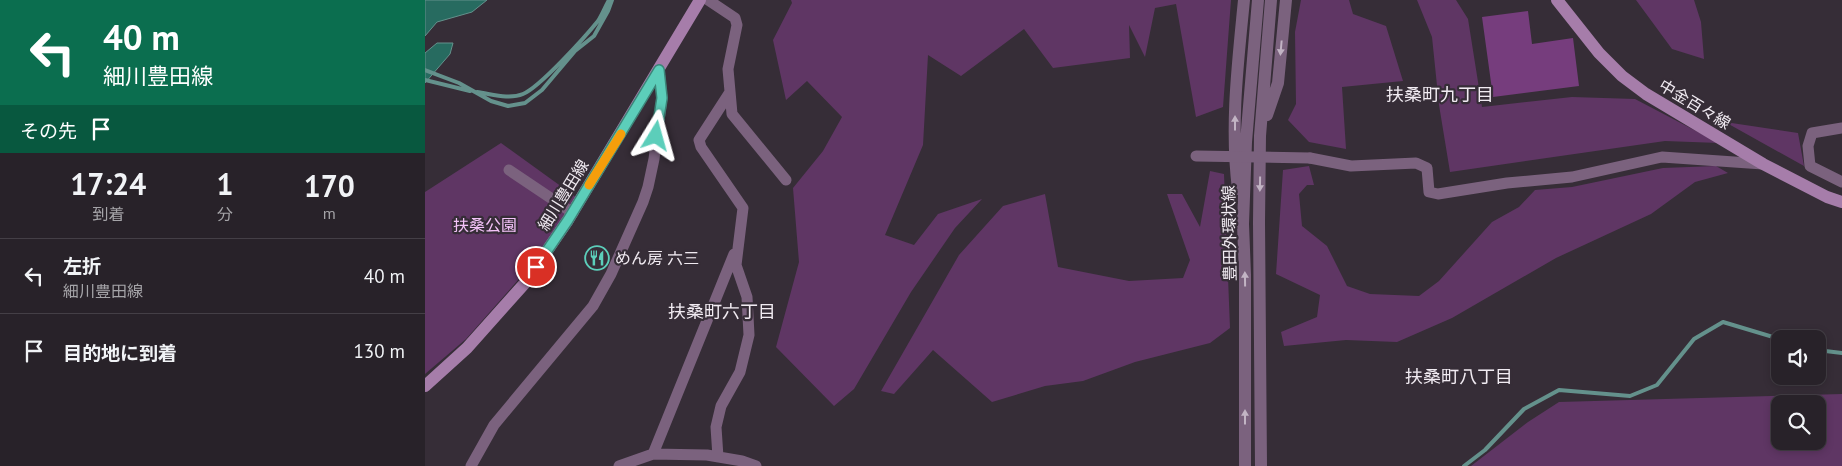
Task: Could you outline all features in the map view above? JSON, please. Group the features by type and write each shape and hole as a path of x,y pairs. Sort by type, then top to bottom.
{"main road":[{"name":"細川豊田線","path":"425,386 467,348 525,283 573,213 700,0"},
{"name":"中金百々線","path":"1557,0 1599,53 1622,76 1646,94 1763,164 1827,197 1842,202"}],"street":[{"path":"708,0 735,18 737,25 728,69 732,114 786,180"},
{"path":"1243,224 1236,171 1234,119 1244,0"},
{"name":"豊田外環状線","path":"1245,466 1245,275 1243,224 1246,136 1258,0"},
{"name":"豊田外環状線","path":"1261,466 1259,330 1260,136 1271,0"},
{"path":"1260,136 1278,83 1286,0"},
{"path":"471,466 494,425 593,306 611,274 648,187 654,159 662,98 659,70"},
{"path":"723,460 717,427 721,406 740,372 749,335 747,297 736,265 743,208 701,147 699,140 730,92"},
{"path":"1842,128 1812,133 1808,146 1810,166 1842,182"},
{"path":"1196,156 1310,158 1351,166 1417,162 1427,168 1429,192 1438,194 1507,183 1572,177 1662,157 1763,164"},
{"path":"509,170 573,213"},
{"path":"653,454 739,242"},
{"path":"619,466 653,454 723,460 756,466"}],"green space":[{"path":"791,0 1231,0 1223,107 1196,117 1176,4 1155,8 1145,57 1129,25 1130,58 1053,68 1024,29 961,76 928,55 923,145 885,235 914,245 938,214 982,199 955,228 911,292 854,389 834,406 776,347 799,262 793,188 823,151 842,117 807,81 786,100 773,40 792,3"},
{"path":"1301,0 1349,0 1353,14 1386,26 1403,81 1342,87 1346,149 1309,142 1288,120 1296,104 1295,32"},
{"path":"1417,0 1456,0 1468,19 1482,107 1572,97 1635,99 1719,143 1665,141 1450,172 1439,105 1432,37"},
{"path":"1636,0 1694,0 1701,22 1704,59 1672,49"},
{"path":"1725,122 1798,133 1804,166"},
{"name":"扶桑公園","path":"501,143 580,200 519,279 466,339 425,374 425,192"},
{"path":"1309,166 1314,185 1307,185 1299,194 1302,226 1327,246 1347,286 1370,294 1419,296 1439,281 1492,222 1519,207 1535,190 1572,187 1663,168 1716,166 1728,173 1695,182 1651,214 1556,258 1452,318 1397,342 1346,340 1284,346 1281,332 1317,317 1320,295 1276,274 1283,170"},
{"path":"1210,171 1224,174 1230,328 1210,343 1135,362 1083,381 1045,386 992,402 933,350 894,394 881,391 959,255 1003,206 1045,194 1058,267 1129,281 1183,278 1190,260 1167,194 1182,194 1200,227"},
{"path":"1842,394 1842,466 1471,466 1528,422 1559,402 1771,396 1771,450 1826,450 1826,395 1807,395"}],"shaded area":[{"path":"425,0 487,0 472,12 437,22 425,36"},
{"path":"437,43 453,43 450,54 425,83 425,53"}],"building":[{"path":"1528,11 1532,44 1573,38 1579,86 1493,97 1482,17"}],"waterway":[{"path":"477,92 500,96 518,96 531,90 562,61 592,28 609,0"},
{"path":"425,70 459,83 491,101 508,106 525,103 542,90 575,51 594,36 612,0"},
{"path":"425,80 470,91"},
{"path":"1464,466 1485,450 1524,409 1559,390 1630,396 1657,385 1694,339 1723,322 1771,336"},
{"path":"1826,351 1842,353"}],"slow traffic":[{"path":"589,185 621,134"}],"place":[{"name":"めん房 六三","path":"597,258"}],"district":[{"name":"扶桑町九丁目","path":"1440,94"},
{"name":"扶桑町六丁目","path":"722,311"},
{"name":"扶桑町八丁目","path":"1459,376"}],"route":[{"path":"536,267 568,220 659,70 662,98 656,136"}]}
